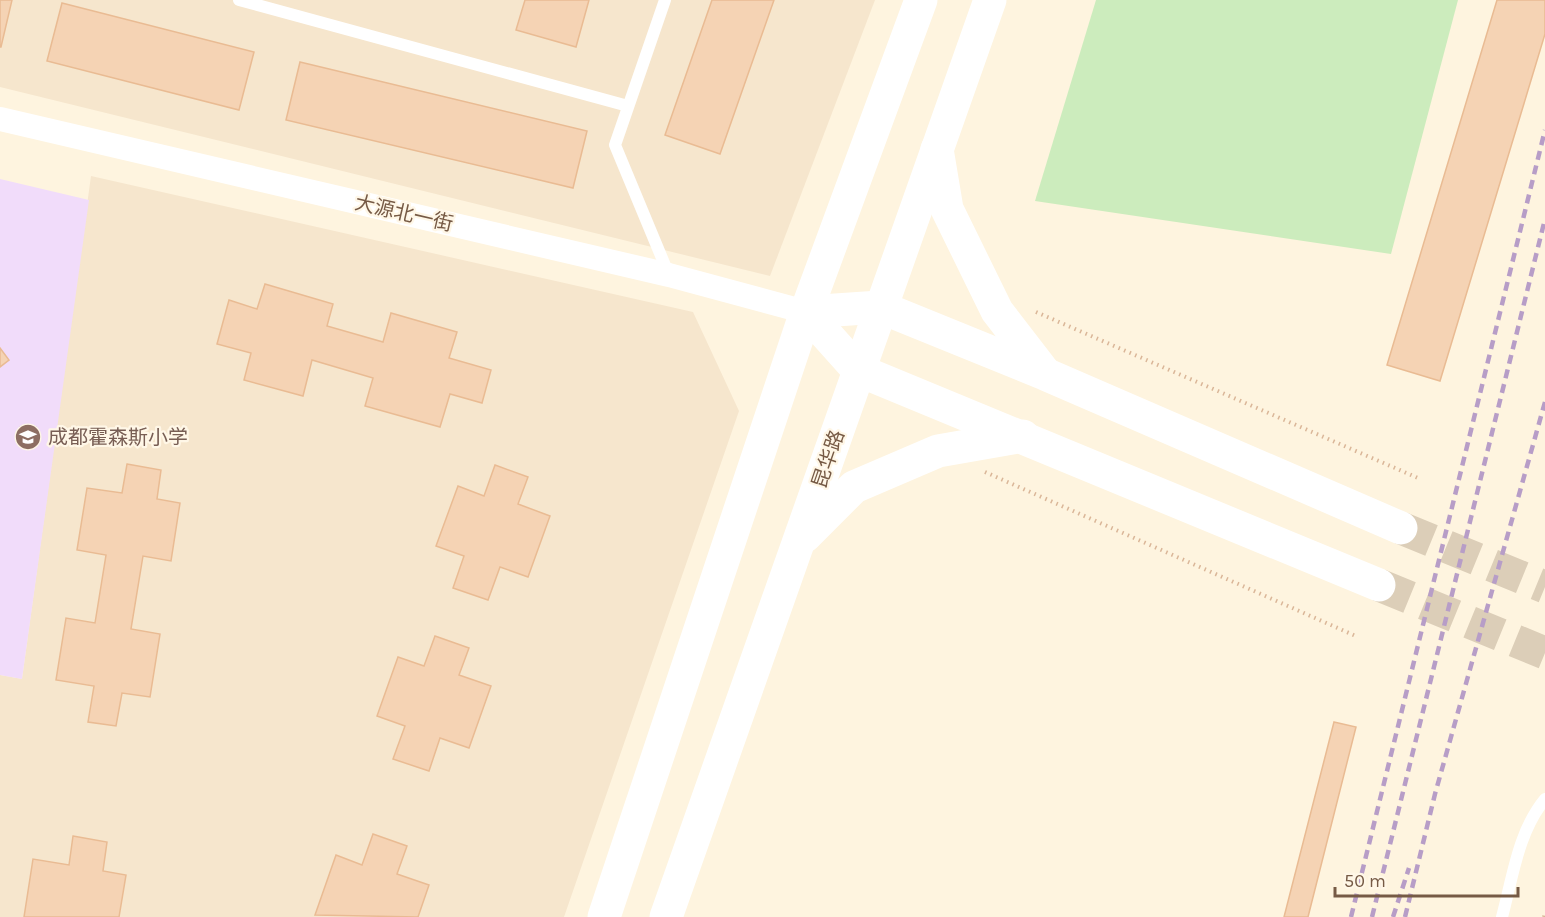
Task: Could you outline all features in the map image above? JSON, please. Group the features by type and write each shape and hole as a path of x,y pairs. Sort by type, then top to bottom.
{"main road":[{"path":"604,917 807,312 921,0"},
{"name":"昆华路","path":"666,917 990,0"},
{"path":"937,146 947,209 997,311 1045,374"},
{"path":"807,312 880,307 1045,374 1401,528"},
{"path":"807,312 858,370 1023,436 1379,585"},
{"path":"800,541 854,487 938,451 1023,436"}],"street":[{"name":"大源北一街","path":"0,119 669,275 807,312"}],"lane":[{"path":"239,0 628,106"},
{"path":"665,0 615,145 669,275"},
{"path":"1502,917 1524,832 1533,814 1545,800"}],"path":[{"path":"1030,310 1418,478"},
{"path":"981,471 1358,638"},
{"path":"1544,917 1545,912"}],"shaded area":[{"path":"0,0 875,0 770,276 0,87"},
{"path":"91,176 693,312 739,411 564,917 0,917 0,675 22,679"},
{"name":"成都霍森斯小学","path":"0,179 89,200 22,679 0,675"}],"green space":[{"path":"1096,0 1458,0 1391,254 1035,201"}],"building":[{"path":"0,0 12,0 1,47 0,47"},
{"path":"525,0 589,0 576,47 516,30"},
{"path":"712,0 774,0 720,154 665,135"},
{"path":"1497,0 1545,0 1545,34 1440,381 1387,365"},
{"path":"62,3 254,52 239,110 47,61"},
{"path":"300,62 587,131 573,188 286,120"},
{"path":"265,284 333,304 327,326 383,342 391,313 457,332 449,358 491,370 482,403 450,394 440,427 365,406 373,378 312,360 303,396 244,380 251,353 217,344 229,300 257,309"},
{"path":"0,348 9,360 0,367"},
{"path":"127,464 161,470 157,499 180,503 171,561 143,556 131,629 160,634 150,697 122,693 116,726 88,722 94,686 56,680 66,618 95,623 106,555 77,550 87,488 122,493"},
{"path":"495,465 528,477 518,504 550,516 528,577 500,567 488,600 453,588 464,556 436,546 458,486 484,496"},
{"path":"435,636 469,648 459,675 491,686 469,748 440,738 429,771 393,759 405,726 377,716 398,657 424,666"},
{"path":"1334,722 1356,727 1308,917 1284,917"},
{"path":"373,834 407,846 397,874 429,885 418,917 315,915 336,855 362,865"},
{"path":"73,836 107,842 103,871 126,875 119,917 24,917 33,859 69,865"}],"tunnel":[{"path":"1401,528 1545,587"},
{"path":"1379,585 1545,653"}],"railway":[{"path":"1351,917 1545,130"},
{"path":"1372,917 1545,219"},
{"path":"1405,917 1435,794 1545,402"},
{"path":"1393,917 1409,868"}],"place":[{"name":"成都霍森斯小学","path":"28,437"}]}
